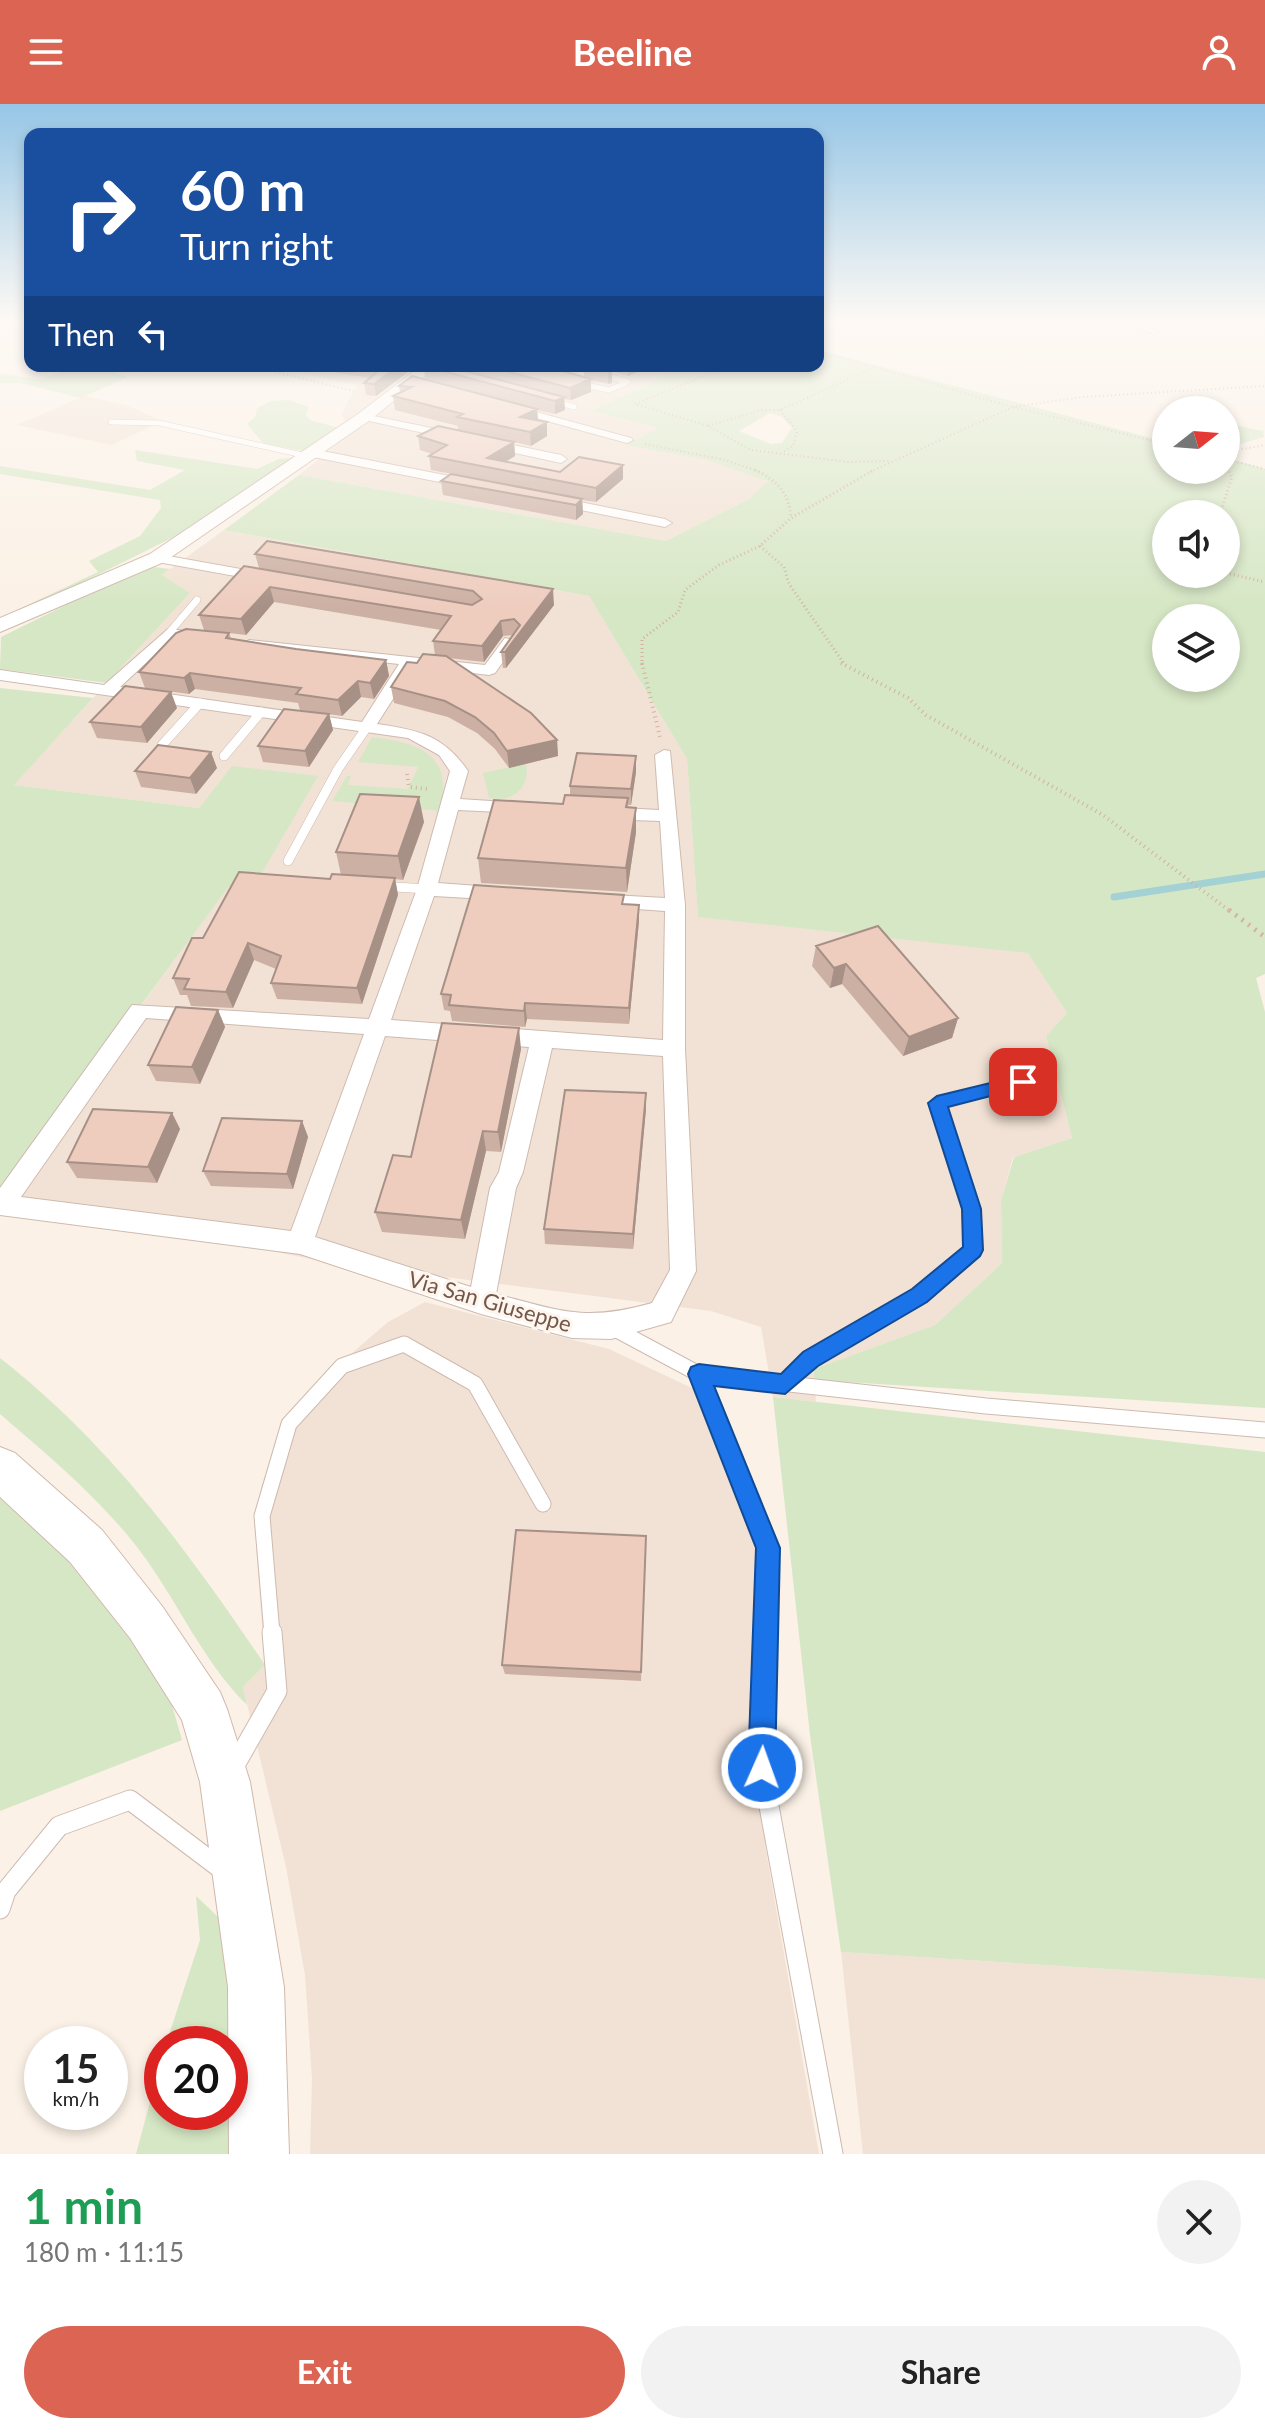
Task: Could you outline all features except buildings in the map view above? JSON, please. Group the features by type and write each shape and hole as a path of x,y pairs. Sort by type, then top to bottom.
{"main road":[{"path":"0,626 157,558 364,417"},
{"path":"0,1468 86,1546 146,1622 203,1709 225,1782 256,1987 259,2154"}],"street":[{"path":"364,417 561,459"},
{"path":"541,417 627,440"},
{"path":"310,455 496,489"},
{"path":"542,498 665,523"},
{"path":"157,558 286,580"},
{"path":"108,690 168,634 489,670 510,641"},
{"path":"367,727 410,661"},
{"path":"0,675 412,734 445,751 459,771 427,889 300,1243"},
{"name":"Via San Giuseppe","path":"1,1205 300,1243 481,1302 572,1326 611,1327 661,1313 683,1271 674,1049 675,905 664,755"},
{"path":"451,804 544,809"},
{"path":"591,812 668,816"},
{"path":"427,889 532,896"},
{"path":"580,899 675,905"},
{"path":"1,1205 140,1010 543,1037 674,1049"},
{"path":"481,1302 503,1188 511,1172 543,1037"}],"lane":[{"path":"111,422 159,423 310,455"},
{"path":"168,634 197,600"},
{"path":"162,745 200,703"},
{"path":"224,756 261,712"},
{"path":"288,861 338,769 367,727"},
{"path":"367,885 427,889"},
{"path":"785,1384 811,1359 919,1295 973,1250 971,1209 937,1103 1023,1082"},
{"path":"611,1327 699,1374 1265,1430"},
{"path":"225,1782 277,1691 262,1516 289,1424 342,1366 404,1344 475,1384 543,1504"},
{"path":"699,1374 768,1548 762,1768 833,2154"},
{"path":"0,1909 6,1891 59,1826 130,1800 240,1882"}],"path":[{"path":"677,417 708,426 751,450 848,462 890,461"},
{"path":"708,426 739,417"},
{"path":"782,453 793,446 797,431 785,417"},
{"path":"664,755 642,666 642,639 678,612 685,590 719,565 760,546 791,518 890,461 991,417"},
{"path":"1053,417 1152,441"},
{"path":"627,440 748,466 769,476 789,497 791,518"},
{"path":"1240,449 1265,445"},
{"path":"1240,463 1265,469"},
{"path":"760,546 784,567 789,584 840,662 879,681 908,698 926,715 1103,815 1265,937"},
{"path":"1240,576 1265,582"}],"shaded area":[{"path":"36,417 152,417 162,421 112,445 17,425"},
{"path":"343,417 358,417 348,424"},
{"path":"371,417 614,417 659,428 628,445 705,460 769,481 749,499 666,541 299,475"},
{"path":"224,530 589,596 687,759 698,916 1028,952 1067,1013 1046,1036 1072,1138 1013,1157 1001,1200 1002,1263 935,1325 814,1369 816,1402 773,1397 761,1327 711,1311 327,1262 0,1198 239,872 233,766 199,808 13,785 190,593 162,575"},
{"path":"425,1302 609,1349 696,1390 761,1551 765,1845 819,2154 310,2154 312,2079 305,1975 286,1867 243,1687 265,1665 256,1544 261,1487 280,1433 336,1367 388,1322"},
{"path":"841,1952 1265,1979 1265,2154 863,2154"}],"green space":[{"path":"255,417 308,417 310,420 343,429 308,452 263,443 247,424"},
{"path":"613,417 764,417 739,431 771,444 782,443 792,428 781,417 1070,417 1152,438 1152,484 1240,484 1240,462 1265,469 1265,974 1256,978 1265,1012 1265,1408 814,1380 814,1369 935,1325 1002,1263 1001,1200 1014,1157 1072,1138 1046,1036 1067,1013 1028,953 698,917 687,759 589,596 224,530 299,475 666,541 749,499 768,481 705,460 626,445 658,428"},
{"path":"1240,426 1263,431 1264,437 1240,444"},
{"path":"135,450 257,469 279,459 302,457 184,532 0,623 0,618 98,572 89,561 140,536 161,508 160,500 0,474 0,466 150,490 185,470 137,461"},
{"path":"145,566 170,569 162,575 190,593 107,683 0,669 1,637"},
{"path":"0,688 93,698 14,785 199,808 232,766 318,776 262,873 239,873 0,1195"},
{"path":"372,737 405,743 430,755 442,777 440,811 332,801 347,776 351,776 348,785 408,789 418,767 358,762"},
{"path":"526,764 526,780 518,792 505,798 489,798 483,773"},
{"path":"0,1358 40,1391 112,1463 206,1581 265,1665 243,1687 247,1705 218,1671 128,1535 76,1481 0,1414"},
{"path":"773,1397 1265,1452 1265,1979 841,1952 810,1735"},
{"path":"0,1486 95,1578 165,1681 182,1740 0,1811"},
{"path":"196,1896 234,1932 232,2026 172,2026 200,1940"},
{"path":"144,2124 144,2130 230,2130 230,2154 136,2154"}],"waterway":[{"path":"1114,897 1265,874"}],"route":[{"path":"762,1768 768,1548 699,1374 785,1384 811,1359 919,1295 973,1250 971,1209 937,1103 1023,1082"}]}
